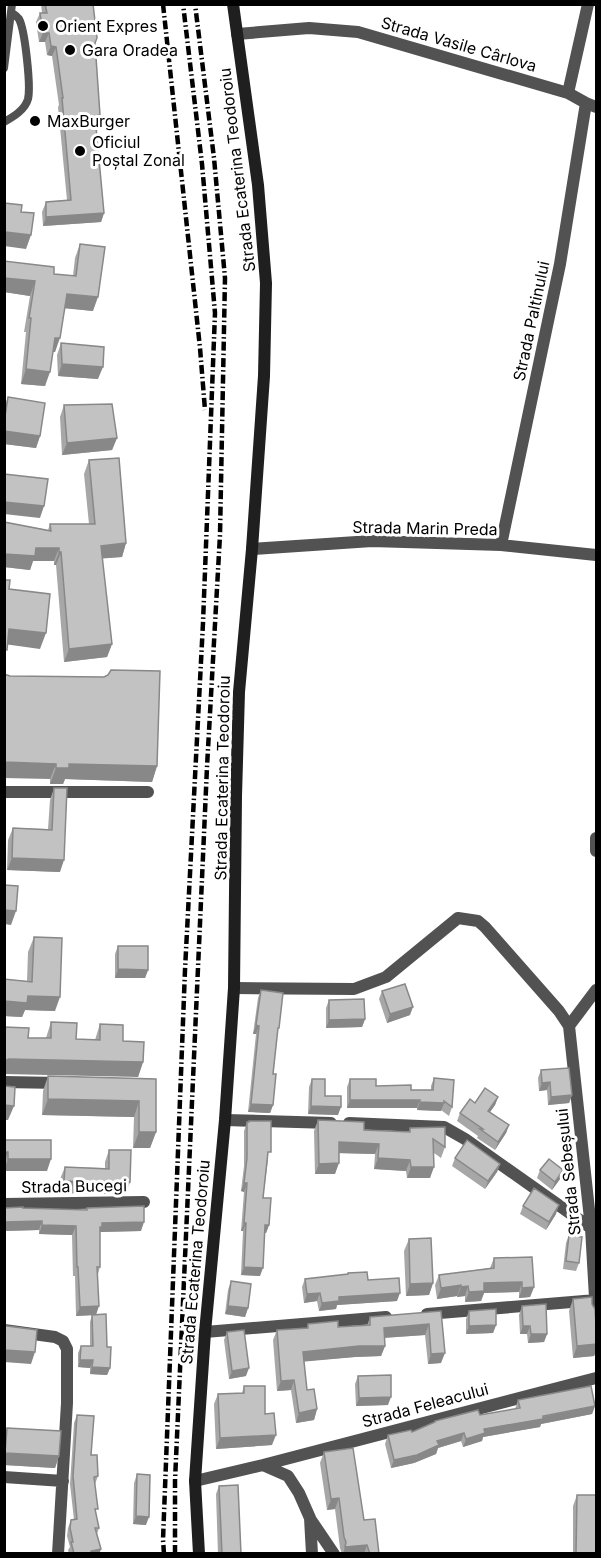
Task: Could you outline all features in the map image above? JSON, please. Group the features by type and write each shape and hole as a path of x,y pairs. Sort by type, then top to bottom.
{"main road":[{"name":"Strada Ecaterina Teodoroiu","path":"199,1554 195,1481 234,988 239,692 264,376 266,282 258,186 233,4"}],"street":[{"path":"568,93 588,4"},
{"name":"Strada Vasile Cârlova","path":"237,34 309,28 357,32 568,93 591,105"},
{"name":"Strada Paltinului","path":"501,545 591,105"},
{"name":"Strada Marin Preda","path":"252,549 372,542 501,545 597,555"},
{"path":"4,792 148,792"},
{"path":"596,851 597,838"},
{"path":"234,988 354,989 386,977 458,918 478,921 485,927 559,1011 569,1026 597,990"},
{"name":"Strada Sebeșului","path":"569,1026 594,1226 597,1315"},
{"path":"4,1082 72,1083"},
{"path":"225,1119 444,1127 594,1226"},
{"name":"Strada Bucegi","path":"4,1204 144,1202"},
{"path":"418,1314 596,1300"},
{"path":"205,1332 394,1316"},
{"path":"4,1330 55,1337 63,1341 67,1349 67,1403 58,1554"},
{"name":"Strada Feleacului","path":"195,1481 597,1378"},
{"path":"263,1465 288,1476 299,1493 310,1518 334,1554"},
{"path":"4,1477 63,1481"},
{"path":"310,1518 312,1554"}],"lane":[{"path":"4,68 12,9"},
{"path":"4,122 21,111 28,100 24,35 20,20 12,9"}],"building":[{"path":"45,4 93,4 97,38 95,43 100,115 95,116 104,213 46,217 46,202 71,200 63,98 56,47 51,46 49,33 43,33 40,13 47,13"},
{"path":"4,203 22,205 21,212 34,213 31,235 6,232 4,246"},
{"path":"80,244 105,247 98,297 67,294 60,338 55,338 50,372 26,369 31,318 29,318 35,281 4,278 4,261 54,267 54,274 76,276"},
{"path":"61,343 104,347 103,367 62,364"},
{"path":"8,397 45,403 40,436 4,431"},
{"path":"112,404 117,438 67,443 64,405"},
{"path":"119,458 126,543 101,546 112,644 69,649 59,548 36,548 35,556 4,554 4,522 51,531 50,524 95,524 89,460"},
{"path":"4,474 48,479 44,506 4,502"},
{"path":"4,580 10,580 9,589 50,594 46,633 9,629 7,650 4,650"},
{"path":"111,670 160,671 157,766 69,764 69,768 56,768 56,764 4,762 4,674 10,676 104,677"},
{"path":"54,788 67,788 64,860 12,858 13,828 52,830"},
{"path":"4,885 18,886 16,911 4,910"},
{"path":"34,937 62,938 60,997 28,996 27,1003 4,1001 4,979 32,982"},
{"path":"118,946 148,946 148,970 118,969"},
{"path":"405,984 413,1007 390,1014 382,991"},
{"path":"261,990 283,993 273,1074 276,1074 273,1105 251,1104 259,1026 256,1025"},
{"path":"364,999 365,1019 329,1020 329,1000"},
{"path":"51,1022 77,1023 76,1039 100,1040 100,1024 123,1025 123,1041 144,1042 143,1062 9,1059 4,1061 4,1027 29,1028 28,1038 51,1038"},
{"path":"569,1068 572,1095 551,1097 550,1082 542,1083 541,1070"},
{"path":"48,1076 156,1079 156,1132 139,1132 139,1101 48,1099"},
{"path":"434,1078 454,1080 452,1107 444,1101 444,1103 420,1102 420,1100 350,1100 350,1079 376,1079 376,1086 411,1085 411,1090 433,1090"},
{"path":"312,1079 325,1079 325,1096 341,1096 341,1107 311,1106"},
{"path":"4,1086 15,1087 14,1106 4,1105"},
{"path":"485,1088 498,1097 488,1111 509,1125 498,1142 460,1113 470,1099 475,1103"},
{"path":"318,1120 364,1122 364,1130 410,1132 410,1128 445,1127 445,1147 433,1139 434,1167 411,1167 410,1160 378,1158 379,1144 339,1142 339,1163 319,1164"},
{"path":"271,1121 271,1152 268,1152 263,1198 271,1198 269,1225 265,1225 263,1268 244,1267 247,1183 244,1183 247,1122"},
{"path":"4,1140 51,1140 51,1159 8,1159 8,1152 4,1152"},
{"path":"467,1140 500,1164 488,1181 455,1158"},
{"path":"109,1150 131,1150 130,1182 64,1181 65,1167 109,1169"},
{"path":"549,1159 563,1170 555,1182 540,1170"},
{"path":"534,1188 559,1205 549,1222 523,1206"},
{"path":"144,1206 144,1222 102,1223 100,1227 100,1267 97,1267 99,1306 80,1307 76,1226 42,1225 42,1221 4,1222 4,1208 87,1210 87,1208"},
{"path":"569,1235 582,1237 579,1263 566,1261"},
{"path":"431,1238 433,1283 410,1284 409,1239"},
{"path":"532,1257 534,1287 522,1288 522,1282 484,1283 484,1291 469,1292 468,1286 461,1287 461,1285 441,1288 439,1275 494,1268 494,1258"},
{"path":"367,1272 368,1280 399,1278 400,1293 339,1297 339,1301 322,1303 320,1293 307,1294 305,1279"},
{"path":"231,1281 251,1284 248,1308 228,1306"},
{"path":"592,1297 597,1344 577,1346 573,1299"},
{"path":"546,1304 547,1334 531,1334 530,1326 523,1326 522,1306"},
{"path":"496,1309 496,1325 469,1326 469,1311"},
{"path":"441,1311 445,1353 431,1354 429,1324 384,1328 385,1346 359,1346 303,1352 307,1390 314,1389 317,1409 299,1413 294,1380 281,1381 277,1330 308,1328 308,1324 338,1321 338,1327 370,1325 370,1317"},
{"path":"106,1314 107,1347 111,1347 110,1368 92,1367 93,1360 80,1360 81,1346 93,1346 92,1315"},
{"path":"4,1325 37,1330 35,1352 4,1350"},
{"path":"244,1330 249,1368 232,1371 227,1332"},
{"path":"391,1375 391,1397 359,1398 358,1376"},
{"path":"244,1386 265,1386 265,1414 274,1413 276,1435 220,1438 218,1394 244,1393"},
{"path":"591,1386 595,1406 543,1416 543,1419 484,1429 485,1433 466,1439 464,1433 437,1441 439,1445 417,1455 394,1460 388,1435 411,1430 412,1432 435,1421 478,1410 480,1415 520,1408 518,1400"},
{"path":"77,1415 94,1416 91,1455 97,1455 98,1476 94,1477 98,1509 95,1509 99,1528 95,1528 101,1549 91,1551 91,1554 74,1554 71,1542 73,1542 71,1520 77,1519 73,1476"},
{"path":"7,1428 61,1431 59,1456 5,1453"},
{"path":"353,1448 364,1520 375,1519 379,1554 370,1554 367,1545 345,1547 339,1498 331,1499 324,1452"},
{"path":"137,1474 150,1475 149,1517 136,1516"},
{"path":"238,1485 241,1554 222,1554 219,1486"},
{"path":"577,1495 597,1495 597,1554 576,1554"}],"railway":[{"path":"163,4 205,410"},
{"path":"164,1554 185,970 203,623 215,313 202,164 183,4"},
{"path":"175,1554 175,1481 207,767 220,535 225,278 214,158 195,4"}],"place":[{"name":"Orient Expres","path":"43,26"},
{"name":"Gara Oradea","path":"70,50"},
{"name":"MaxBurger","path":"35,121"},
{"name":"Oficiul Poștal Zonal","path":"80,151"}]}
